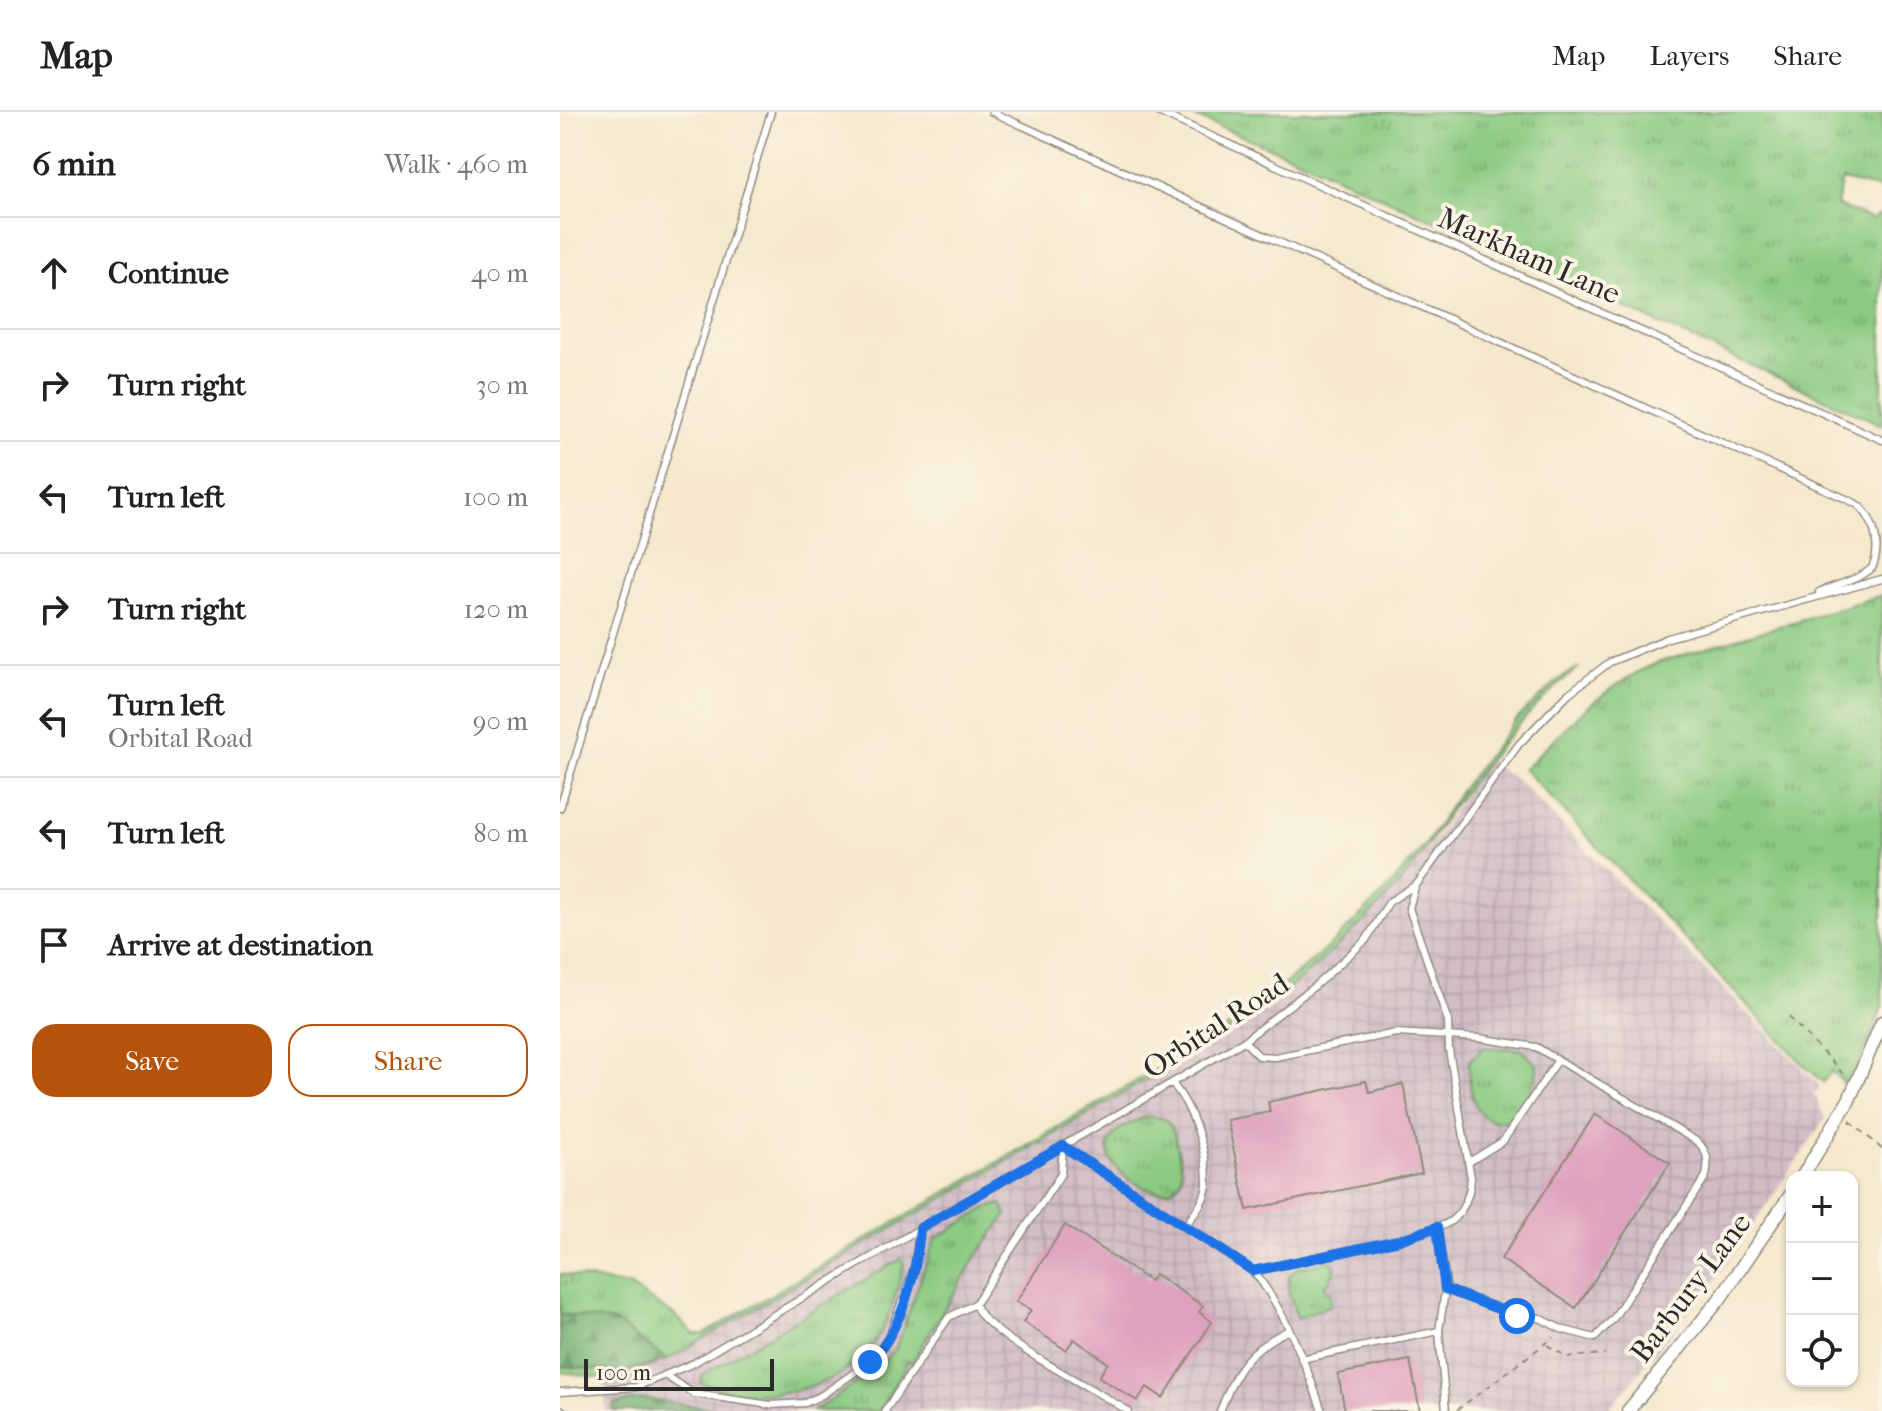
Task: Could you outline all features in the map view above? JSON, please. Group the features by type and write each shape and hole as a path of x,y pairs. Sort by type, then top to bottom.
{"street":[{"path":"1805,1171 1855,1086 1882,1022"},
{"name":"Barbury Lane","path":"1628,1411 1719,1300 1786,1202"}],"lane":[{"path":"560,808 771,112"},
{"path":"992,112 1855,503 1878,522 1881,544 1877,562 1861,575 1812,595"},
{"name":"Markham Lane","path":"1158,112 1882,440"},
{"path":"1812,595 1857,588 1882,579"},
{"name":"Orbital Road","path":"560,1392 636,1387 694,1363 1244,1041 1316,985 1366,940 1389,902 1417,884 1519,744 1586,679 1641,647 1812,595"},
{"path":"1253,1271 1399,1240 1448,1225 1458,1216 1470,1192 1469,1162 1448,1021 1409,908 1417,884"},
{"path":"1244,1041 1259,1056 1275,1057 1396,1033 1448,1035 1536,1047 1698,1142 1708,1161 1706,1176 1613,1319 1595,1338 1561,1329 1540,1318 1517,1316 1445,1289"},
{"path":"1469,1162 1503,1141 1558,1060"},
{"path":"1173,1084 1187,1102 1207,1183 1204,1199 1185,1226"},
{"path":"885,1411 949,1317 975,1304 1061,1174 1063,1146 1253,1271 1266,1287 1322,1411"},
{"path":"1437,1227 1445,1289 1439,1331 1446,1411"},
{"path":"666,1376 694,1394 771,1405 805,1403 822,1395 870,1362 888,1339 915,1266 920,1228"},
{"path":"975,1304 982,1320 1030,1355 1061,1369 1128,1411"},
{"path":"1220,1411 1245,1360 1259,1345 1287,1331"},
{"path":"1301,1359 1439,1331"}],"path":[{"path":"1789,1017 1855,1086"},
{"path":"1848,1120 1882,1149"},
{"path":"1456,1411 1546,1344 1561,1329"},
{"path":"1546,1344 1567,1357 1605,1354"}],"shaded area":[{"path":"1487,760 1520,783 1820,1086 1814,1094 1825,1119 1789,1171 1786,1171 1786,1176 1715,1280 1607,1411 606,1411 604,1378 635,1373 673,1357 1252,1018 1314,967 1406,876 1437,837"}],"green space":[{"path":"1183,112 1882,112 1882,189 1842,180 1836,205 1872,219 1882,213 1882,425 1298,159"},
{"path":"1882,595 1882,1008 1860,1062 1846,1085 1832,1071 1823,1082 1804,1065 1524,769 1601,696 1657,663"},
{"path":"1579,667 1530,712 1501,745 1391,893 1334,950 1252,1018 667,1360 616,1322 560,1314 560,1274 629,1286 674,1315 694,1334 704,1334 1247,1016 1334,942 1388,889 1425,845 1460,791 1516,720 1558,680"},
{"path":"1484,1047 1522,1050 1537,1065 1535,1080 1527,1096 1504,1121 1485,1117 1471,1092 1469,1061"},
{"path":"1147,1116 1165,1119 1174,1132 1180,1159 1180,1179 1173,1189 1159,1191 1143,1187 1115,1166 1109,1152 1111,1139 1118,1131"},
{"path":"1002,1204 1007,1215 978,1254 911,1363 908,1361 879,1411 814,1411 876,1370 896,1348 935,1239 989,1207"},
{"path":"901,1259 904,1265 886,1323 860,1358 841,1373 796,1390 772,1393 748,1393 701,1383 702,1375"},
{"path":"1331,1261 1335,1267 1330,1283 1325,1284 1326,1291 1331,1291 1331,1305 1297,1318 1289,1293 1289,1277 1297,1268"},
{"path":"560,1314 615,1322 667,1360 622,1372 560,1366"},
{"path":"659,1364 604,1378 560,1372 560,1366 622,1372"},
{"path":"643,1399 732,1411 613,1411 614,1404"}],"building":[{"path":"1366,1081 1369,1092 1403,1084 1422,1173 1247,1210 1227,1120 1270,1112 1268,1102"},
{"path":"1595,1114 1670,1163 1576,1308 1501,1259"},
{"path":"1065,1225 1150,1281 1155,1274 1203,1306 1199,1312 1212,1322 1163,1398 1147,1387 1137,1401 1099,1377 1108,1363 1074,1339 1066,1350 1023,1322 1031,1310 1016,1302"},
{"path":"1410,1360 1420,1411 1345,1411 1338,1374"}],"route":[{"path":"870,1362 880,1353 900,1313 915,1266 920,1228 1063,1146 1253,1271 1399,1240 1437,1227 1445,1289 1517,1316"}]}
